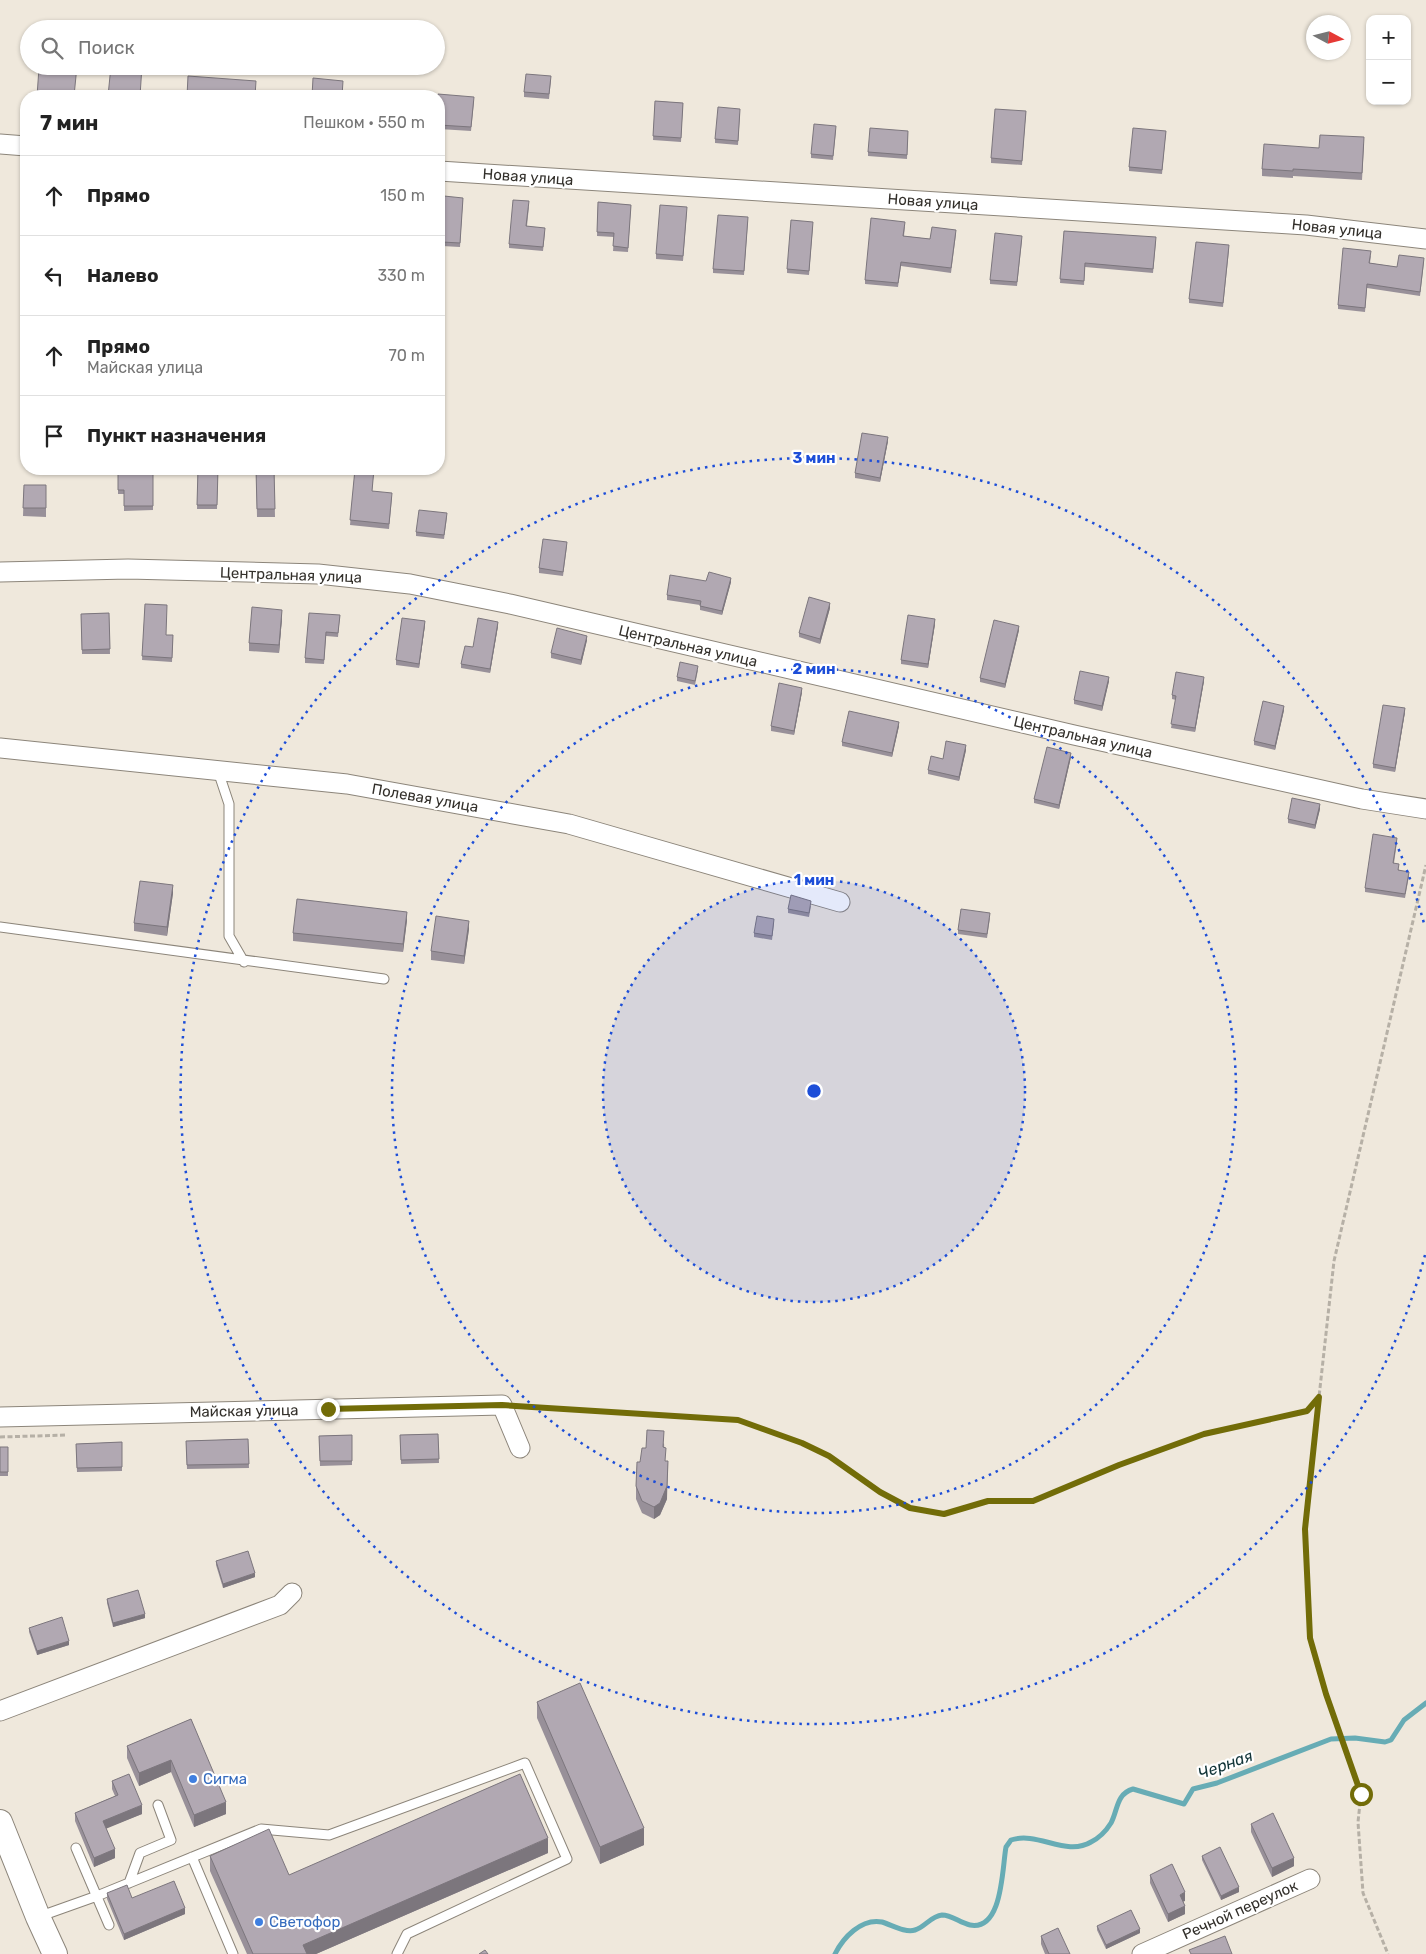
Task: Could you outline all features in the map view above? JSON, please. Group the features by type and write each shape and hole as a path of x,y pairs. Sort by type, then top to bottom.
{"street":[{"path":"0,144 20,146"},
{"name":"Новая улица","path":"445,171 1306,225 1426,240"},
{"name":"Центральная улица","path":"0,572 128,569 318,574 410,584 510,604 1074,735 1362,799 1426,809"},
{"name":"Полевая улица","path":"0,748 347,784 569,824 840,902"},
{"path":"502,1405 520,1448"},
{"name":"Майская улица","path":"0,1417 502,1405"},
{"path":"0,1711 280,1605 292,1593"},
{"path":"0,1822 38,1917 56,1954"},
{"name":"Речной переулок","path":"1142,1954 1310,1879"}],"lane":[{"path":"218,770 229,804 229,936 244,962"},
{"path":"0,927 244,962 384,979"},
{"path":"38,1917 97,1896 262,1829 329,1835 525,1763 567,1859 407,1934 397,1954"},
{"path":"129,1882 140,1853 171,1840 158,1805"},
{"path":"76,1848 109,1925"},
{"path":"192,1857 233,1954"}],"path":[{"path":"1388,1954 1363,1893 1358,1822 1361,1794 1326,1694 1310,1638 1305,1529 1334,1261 1426,865"},
{"path":"502,1405 738,1420 802,1443 829,1456 880,1492 910,1508 944,1514 988,1501 1033,1501 1119,1465 1204,1434 1307,1411 1319,1397"}],"building":[{"path":"526,74 551,76 549,94 524,92"},
{"path":"38,75 76,75 75,90 37,90"},
{"path":"110,75 141,75 140,90 109,90"},
{"path":"188,76 256,81 255,90 187,90"},
{"path":"313,78 343,81 342,90 312,90"},
{"path":"445,95 474,97 471,127 445,125"},
{"path":"655,101 683,103 681,138 653,136"},
{"path":"718,107 740,109 738,141 715,139"},
{"path":"995,109 1026,111 1022,161 991,158"},
{"path":"814,124 836,126 833,156 811,154"},
{"path":"870,128 908,131 907,155 868,152"},
{"path":"1133,128 1166,131 1162,170 1129,167"},
{"path":"1320,135 1364,137 1362,173 1262,169 1264,144 1319,148"},
{"path":"445,196 463,198 460,243 445,242"},
{"path":"513,200 529,201 526,226 545,228 543,247 509,244"},
{"path":"598,202 631,205 628,248 613,246 614,233 597,232"},
{"path":"660,205 687,207 683,256 656,254"},
{"path":"718,215 748,217 744,271 713,269"},
{"path":"871,218 905,222 903,236 930,239 932,227 956,230 951,268 901,262 898,283 865,280"},
{"path":"791,220 813,222 809,271 787,269"},
{"path":"1064,231 1156,237 1153,269 1085,263 1084,281 1060,279"},
{"path":"995,233 1022,236 1017,282 990,280"},
{"path":"1196,242 1229,245 1223,303 1189,299"},
{"path":"1343,248 1371,251 1369,263 1397,267 1399,255 1424,258 1420,292 1367,284 1365,308 1338,305"},
{"path":"862,433 888,437 880,478 855,473"},
{"path":"118,475 153,475 153,506 124,506 124,490 118,490"},
{"path":"198,475 218,475 217,505 197,505"},
{"path":"256,475 274,475 275,509 257,509"},
{"path":"354,475 373,475 372,491 392,493 389,524 350,520"},
{"path":"24,485 46,485 46,508 23,508"},
{"path":"419,510 447,513 444,535 416,532"},
{"path":"543,539 567,542 563,572 539,568"},
{"path":"709,572 731,578 722,611 700,606 701,601 667,595 670,575 706,581"},
{"path":"809,597 830,603 820,639 799,633"},
{"path":"145,604 167,605 166,635 173,635 172,658 142,656"},
{"path":"252,607 282,610 279,645 249,643"},
{"path":"109,613 110,649 82,650 81,614"},
{"path":"309,613 340,615 338,633 326,632 324,660 305,658"},
{"path":"908,615 935,619 928,664 901,660"},
{"path":"402,618 425,621 419,664 396,660"},
{"path":"478,618 498,622 490,669 461,664 465,646 473,647"},
{"path":"994,620 1019,626 1005,684 980,678"},
{"path":"557,628 587,636 581,660 551,653"},
{"path":"680,662 698,666 695,681 677,677"},
{"path":"1080,671 1109,677 1102,706 1074,700"},
{"path":"1176,672 1204,677 1195,728 1171,724 1176,696 1172,695"},
{"path":"779,683 802,688 794,731 771,726"},
{"path":"1263,701 1284,706 1275,746 1254,741"},
{"path":"1383,705 1405,708 1395,768 1373,764"},
{"path":"849,711 899,722 892,753 842,742"},
{"path":"946,741 966,745 959,777 928,770 931,756 943,759"},
{"path":"1047,747 1071,753 1059,805 1034,799"},
{"path":"1292,798 1320,804 1315,825 1288,819"},
{"path":"1373,834 1397,838 1393,863 1399,864 1398,870 1409,872 1405,894 1365,888"},
{"path":"140,881 173,885 167,927 134,923"},
{"path":"791,895 811,901 809,913 788,909"},
{"path":"297,899 407,912 403,944 293,933"},
{"path":"961,909 990,913 987,934 958,930"},
{"path":"436,916 469,921 464,956 431,951"},
{"path":"757,916 774,919 772,936 754,933"},
{"path":"647,1430 664,1431 663,1447 666,1448 665,1461 668,1461 667,1486 660,1503 654,1507 642,1501 636,1486 637,1462 640,1462 642,1448 646,1448"},
{"path":"438,1434 439,1459 401,1460 400,1435"},
{"path":"352,1435 352,1461 320,1461 319,1436"},
{"path":"248,1439 249,1464 187,1465 186,1441"},
{"path":"122,1442 122,1467 77,1468 76,1444"},
{"path":"0,1447 8,1447 8,1472 0,1472"},
{"path":"248,1551 255,1573 223,1584 216,1561"},
{"path":"138,1590 145,1614 113,1623 107,1599"},
{"path":"62,1617 69,1641 37,1651 29,1628"},
{"path":"580,1683 644,1828 600,1847 537,1702"},
{"name":"Сигма","path":"191,1719 226,1802 194,1815 171,1760 139,1773 127,1746"},
{"path":"129,1774 142,1805 103,1821 115,1849 94,1858 75,1813 118,1795 112,1781"},
{"path":"520,1774 548,1838 303,1945 307,1954 253,1954 210,1856 269,1829 289,1875"},
{"path":"1273,1813 1294,1858 1272,1868 1251,1824"},
{"path":"1220,1847 1239,1887 1221,1896 1202,1856"},
{"path":"1172,1864 1185,1892 1180,1895 1185,1906 1168,1914 1150,1875"},
{"path":"174,1881 185,1908 124,1934 107,1893 127,1885 132,1898"},
{"path":"1131,1910 1140,1929 1106,1945 1097,1926"},
{"path":"1058,1928 1070,1954 1049,1954 1041,1936"},
{"path":"1225,1936 1232,1954 1191,1954 1189,1950"},
{"path":"485,1950 488,1954 479,1954"}],"waterway":[{"name":"Черная","path":"835,1954 848,1936 867,1923 882,1922 911,1931 919,1929 935,1917 942,1915 970,1925 981,1924 989,1918 995,1908 1002,1882 1006,1847 1011,1840 1021,1838 1062,1846 1081,1846 1094,1840 1105,1831 1111,1823 1120,1799 1127,1791 1133,1789 1184,1804 1193,1789 1217,1783 1331,1739 1355,1738 1385,1742 1391,1740 1404,1720 1426,1703"}],"place":[{"name":"Сигма","path":"193,1779"},
{"name":"Светофор","path":"259,1922"}],"route":[{"path":"328,1409 502,1405 738,1420 802,1443 829,1456 880,1492 910,1508 944,1514 988,1501 1033,1501 1119,1465 1204,1434 1307,1411 1319,1397 1305,1529 1310,1638 1326,1694 1361,1794"}]}
